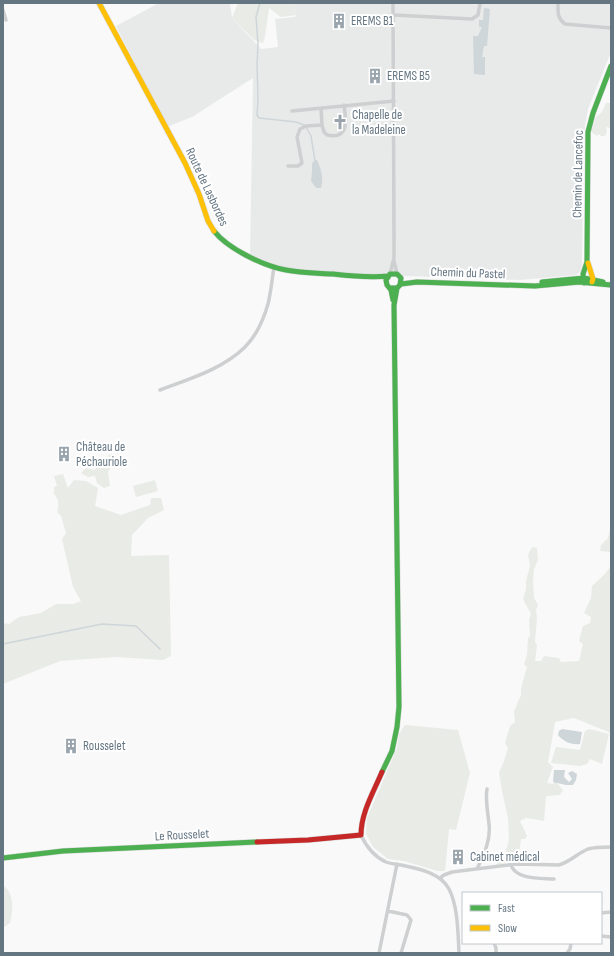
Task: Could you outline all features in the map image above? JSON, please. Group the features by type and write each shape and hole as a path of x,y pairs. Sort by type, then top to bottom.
{"street":[{"name":"Route de Lasbordes","path":"99,3 185,163 212,230 218,237 228,245 274,267 297,272 371,278 386,282"},
{"path":"394,3 394,258 399,281 394,305 399,707 392,751 364,816 361,825 361,835 365,843 377,856 386,862 424,871 440,878 449,888 454,900 460,953"},
{"path":"394,15 472,19 478,15 480,3"},
{"path":"558,3 558,16 565,24 611,28"},
{"path":"3,10 6,20"},
{"name":"Chemin de Lancefoc","path":"592,281 587,262 588,132 593,113 611,66"},
{"path":"292,111 394,101"},
{"path":"321,108 324,132 327,135 335,135 342,132 345,128 346,123 344,105"},
{"path":"288,166 298,166 302,163 297,137 300,129 306,126 322,125"},
{"path":"394,258 386,282 390,288 394,305"},
{"name":"Chemin de Lancefoc","path":"584,281 583,274 587,262"},
{"path":"160,390 218,366 238,354 246,347 258,328 268,304 274,267"},
{"name":"Route de Lasbordes","path":"371,278 389,275"},
{"name":"Chemin du Pastel","path":"389,275 399,281 417,282 519,285 592,281 611,284"},
{"name":"Chemin du Pastel","path":"390,288 399,281"},
{"path":"477,869 489,839 486,800 487,789"},
{"name":"Le Rousselet","path":"3,858 63,851 308,840 361,835"},
{"path":"440,878 448,873 511,865 559,865 566,863 587,850 611,847"},
{"path":"379,953 397,864"},
{"path":"511,865 514,870 526,876 554,879"},
{"path":"388,911 407,915 411,920 401,953"},
{"path":"567,953 571,944"}],"shaded area":[{"path":"159,3 230,3 232,18 261,49 278,47 275,19 295,17 294,3 611,3 611,52 588,109 585,125 582,265 580,272 576,275 520,280 405,276 311,271 287,268 271,264 250,255 253,78 192,117 167,127 116,26"},
{"path":"238,3 294,3 296,15 281,17 269,8 263,43 254,40 232,18"},
{"path":"484,8 490,9 487,46 484,46 482,57 485,57 485,75 474,74 473,36 478,36 482,27 479,27 479,20 483,20"},
{"path":"606,103 611,103 611,128 606,127 607,132 605,136 601,136 599,134 597,136 591,132 596,117 602,112"},
{"path":"331,113 339,131 328,133 325,114"},
{"path":"317,160 322,174 321,188 316,188 311,181 312,163"},
{"path":"110,454 115,457 115,462 110,467 108,472 110,486 104,488 97,483 95,476 88,477 81,473 86,468 95,470 98,462 104,461"},
{"path":"63,474 68,488 74,480 86,481 98,488 95,506 121,515 150,505 151,498 161,498 164,510 148,518 132,535 131,556 169,555 171,656 163,660 116,657 60,661 3,684 3,623 9,624 19,617 41,613 56,604 73,604 81,601 73,587 62,539 66,533 61,516 57,512 58,503 54,494 54,487 57,486 54,476"},
{"path":"155,480 158,491 136,497 133,486"},
{"path":"611,524 611,552 600,551 601,545 608,538"},
{"path":"532,547 537,548 538,560 534,569 533,582 534,598 538,605 536,610 537,618 535,642 537,645 535,661 541,661 544,656 559,658 561,662 579,661 583,644 579,641 583,626 590,623 591,617 584,613 591,598 592,586 611,566 611,733 574,718 555,722 548,762 553,767 547,783 553,784 555,781 563,790 560,795 546,796 544,821 526,818 520,821 527,836 525,839 521,839 518,860 496,865 505,855 509,839 508,818 499,772 508,748 505,743 510,726 515,722 514,711 521,695 521,688 527,667 524,664 527,655 528,638 530,636 529,619 531,614 523,599 530,566 528,555"},
{"path":"405,725 458,730 470,773 456,830 449,829 445,871 437,871 404,861 388,859 373,847 366,834 367,818 397,748 399,734"},
{"path":"562,729 582,732 580,744 563,740 558,735 559,731"},
{"path":"589,729 609,734 602,764 590,759 587,764 580,766 551,763 556,747 580,750 585,731"},
{"path":"554,770 565,770 564,777 569,782 572,779 568,773 572,771 577,774 573,785 553,782"},
{"path":"3,885 10,893 12,912 10,923 3,928"}],"waterway":[{"path":"260,3 256,17 258,44 257,115 259,118 296,122 304,125"},
{"path":"306,127 311,136 315,161"},
{"path":"3,644 102,624 136,626 160,649"}],"traffic: fast":[{"path":"584,283 583,274 587,262 588,132 593,113 611,66"},
{"path":"214,231 220,238 247,256 277,268 297,272 374,277 388,276"},
{"path":"390,288 397,288 400,285 401,278 397,274 390,274 386,280 387,285 391,290 393,300"},
{"path":"542,282 584,278 603,282"},
{"path":"401,284 417,282 535,286 579,282 611,285"},
{"path":"382,772 392,751 399,707 394,305 397,288"},
{"path":"3,858 63,851 257,842"}],"traffic: slow":[{"path":"99,3 185,163 199,194 208,221 214,231"},
{"path":"588,263 593,279 592,282"}],"traffic: jam":[{"path":"257,842 308,840 361,835 365,811 382,772"}],"place":[{"name":"EREMS B1","path":"339,21"},
{"name":"EREMS B5","path":"375,76"},
{"name":"Chapelle de la Madeleine","path":"340,122"},
{"name":"Château de Péchauriole","path":"64,454"},
{"name":"Rousselet","path":"71,746"},
{"name":"Cabinet médical","path":"458,857"}]}
